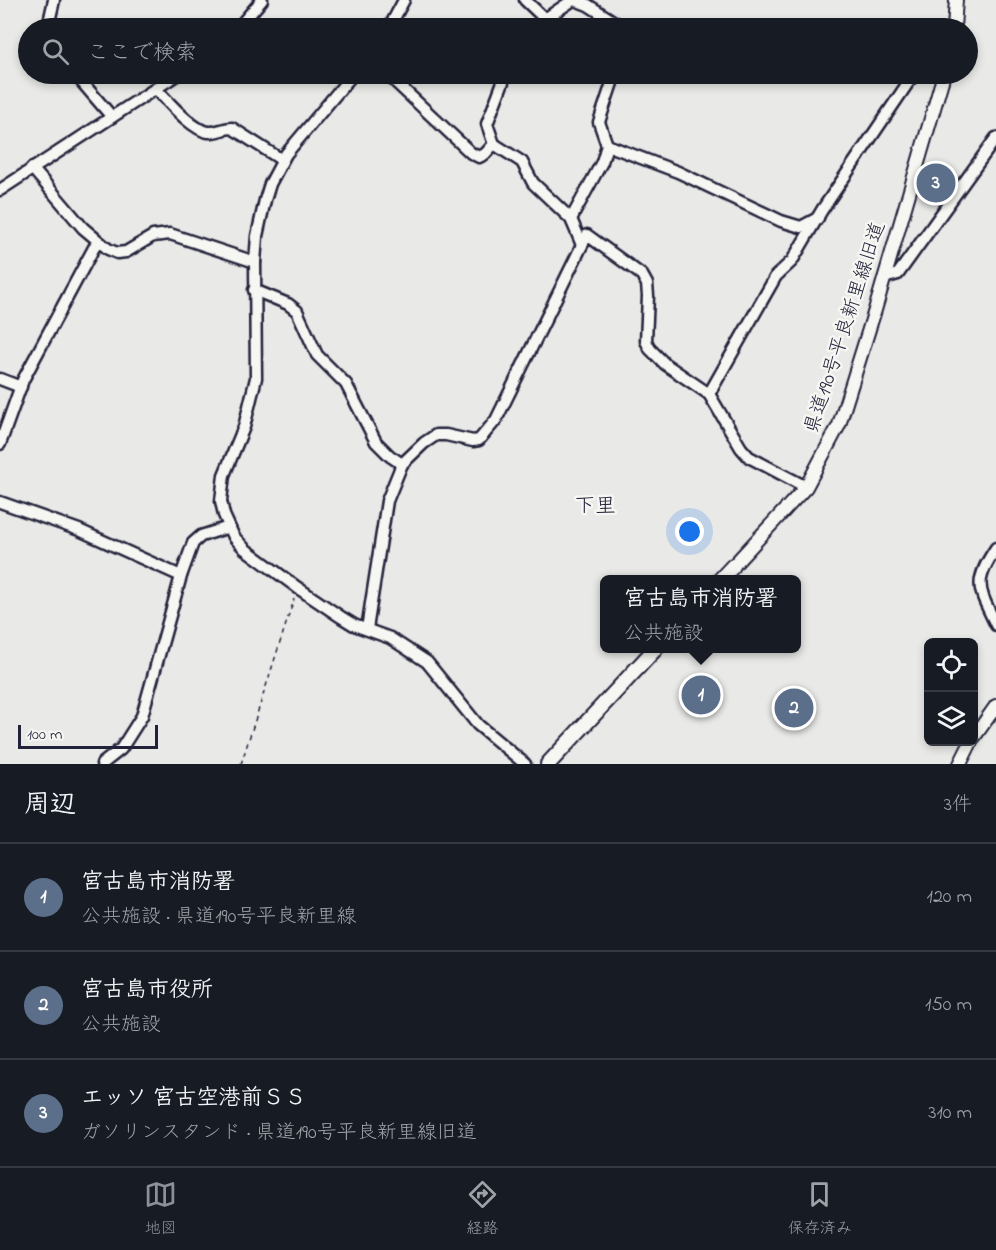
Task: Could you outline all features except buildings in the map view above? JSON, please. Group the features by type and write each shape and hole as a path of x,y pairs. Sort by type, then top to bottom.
{"main road":[{"path":"724,575 733,566"},
{"path":"548,764 651,653"}],"street":[{"path":"50,18 54,0"},
{"path":"247,18 262,0"},
{"path":"394,18 404,0"},
{"path":"525,0 543,18"},
{"path":"548,18 574,0 588,5 608,18"},
{"path":"955,18 956,0"},
{"path":"84,84 112,117"},
{"path":"0,190 163,84"},
{"path":"345,84 282,160 265,200 257,236 255,262 256,378 244,427 224,475 220,501 234,537 245,549 341,617 354,625 390,638 427,662 478,725 525,764"},
{"path":"398,84 471,153 479,157 494,144"},
{"path":"502,84 487,124 494,144 522,162 533,183 571,219 582,245"},
{"path":"571,219 602,162 608,145 599,122 612,84"},
{"path":"709,394 776,276 792,261 907,84"},
{"name":"県道190号平良新里線旧道","path":"733,566 806,487 839,425 941,84"},
{"path":"156,89 178,112 206,132 232,128 282,160"},
{"path":"884,279 898,274 996,138"},
{"path":"608,145 678,172 781,221 801,226 818,218"},
{"path":"32,168 97,242 117,253 126,252 153,236 170,234 255,262"},
{"path":"368,629 387,501 402,464 436,435 473,441 479,440 484,435 496,420 587,235 642,275 647,284 646,341 650,349 665,364 709,394 741,448 749,457 806,487"},
{"path":"0,444 21,387 97,242"},
{"path":"254,290 297,310 317,355 346,384 376,442 402,464"},
{"path":"0,379 21,387"},
{"path":"0,501 79,530 181,576"},
{"path":"102,764 121,749 142,716 181,576 193,543 201,536 229,527"},
{"path":"996,548 987,562 979,583 980,592 996,625"},
{"path":"978,731 996,706"},
{"path":"960,764 969,746"}],"path":[{"path":"241,764 298,588"}],"place":[{"name":"エッソ 宮古空港前ＳＳ","path":"936,183"},
{"name":"宮古島市消防署","path":"701,695"},
{"name":"宮古島市役所","path":"794,708"}],"district":[{"name":"下里","path":"595,507"}]}
